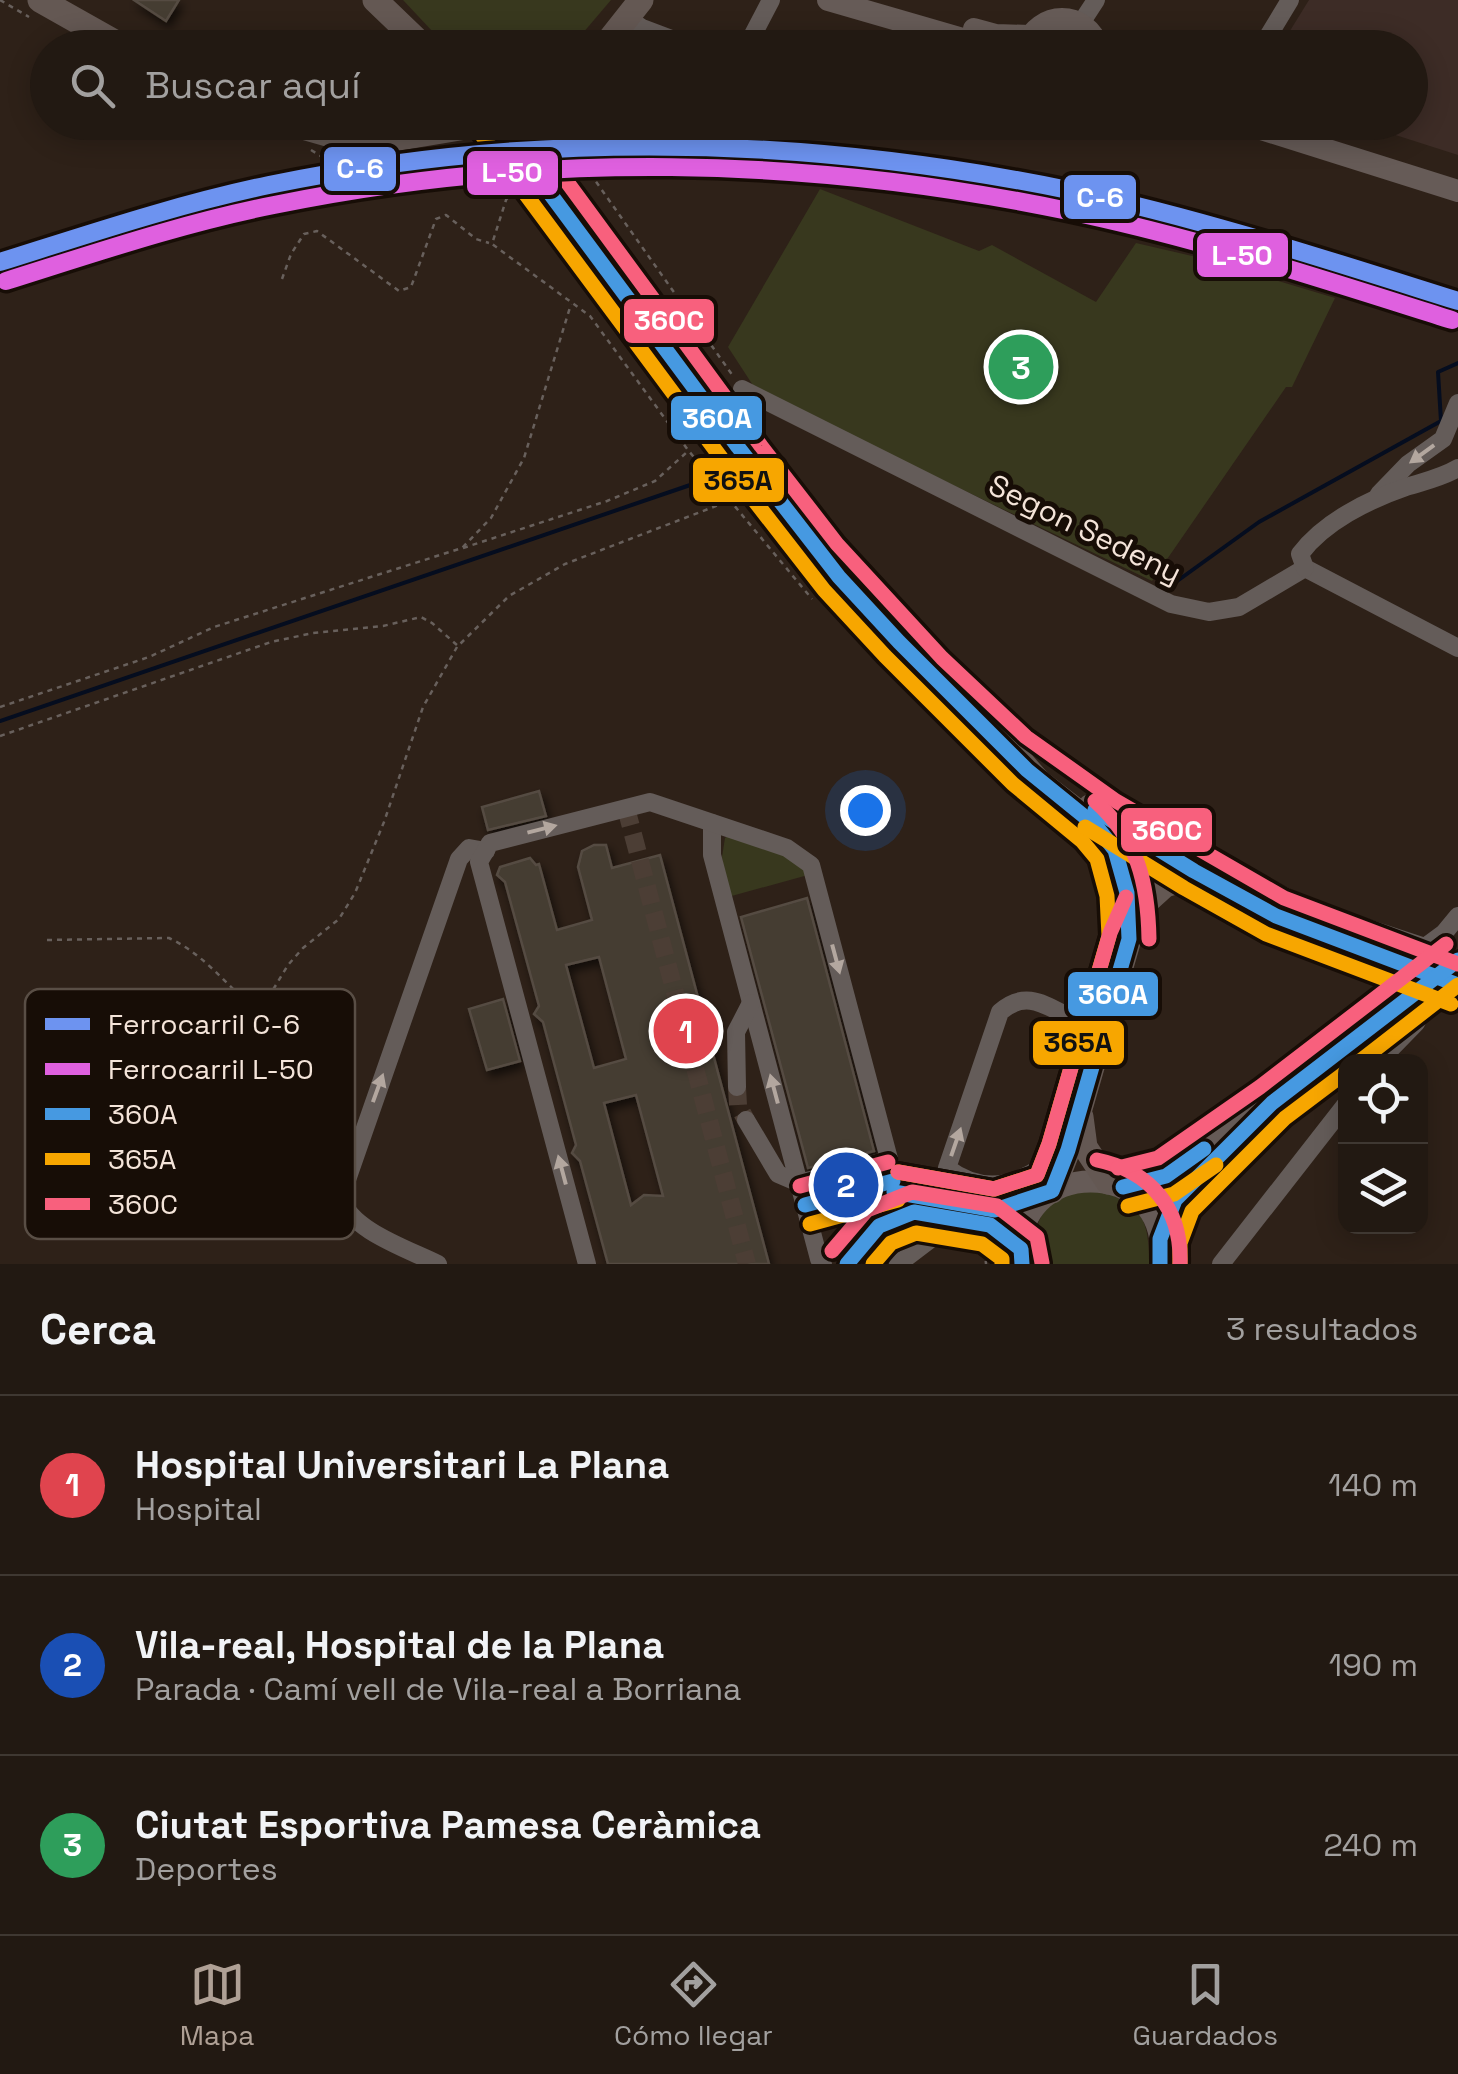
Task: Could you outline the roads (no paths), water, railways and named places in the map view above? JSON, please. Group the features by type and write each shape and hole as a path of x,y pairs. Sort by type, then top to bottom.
{"highway":[{"path":"40,0 92,30"},
{"path":"375,0 406,30"},
{"path":"391,0 419,30"},
{"path":"617,30 634,9"},
{"path":"511,140 822,557 928,672 1040,782 1100,829 1126,883 1129,939"},
{"path":"1012,752 1105,818 1272,925"},
{"path":"1115,1184 1085,1147 1080,1107 1086,1033 1116,983 1144,904 1156,890 1175,882 1196,886 1272,925 1458,984"},
{"path":"1049,1193 1080,1107"}],"main road":[{"path":"828,0 932,30"},
{"path":"871,0 978,30"},
{"path":"1038,30 1047,21 1059,18 1082,23 1090,30"},
{"path":"1297,140 1458,190"},
{"path":"1336,140 1458,178"},
{"path":"1021,1260 1024,1229 1033,1210 1049,1193 1069,1183 1088,1180 1115,1184 1166,1176 1272,1102 1401,1003 1450,947"},
{"path":"1160,1240 1174,1200 1272,1102"},
{"path":"1115,1184 1140,1200 1154,1218 1160,1240 1160,1264"}],"street":[{"path":"755,30 771,0"},
{"path":"1082,23 1096,0"},
{"path":"1272,30 1290,0"},
{"path":"634,9 642,28 647,30"},
{"name":"Segon Sedeny","path":"742,389 1171,604 1209,612 1239,607 1305,568"},
{"path":"1458,403 1443,439 1408,464 1375,498 1312,538 1300,554 1305,568 1458,648"},
{"path":"1375,498 1441,478 1458,468"},
{"path":"587,1264 479,862 490,843 650,802 787,848 811,865 893,1186 894,1202 847,1264"},
{"path":"712,823 712,855 823,1264"},
{"path":"1188,845 1307,908 1426,946 1450,947 1458,916"},
{"path":"355,1157 459,859 469,848 486,850"},
{"path":"1086,1033 1030,1000 1013,1000 1000,1012 947,1168 963,1180 997,1186 1022,1181 1040,1168 1086,1033 1075,1003 1082,993 1096,986 1116,983"},
{"path":"1386,1054 1416,1023 1430,993"},
{"path":"737,1087 736,1032 751,1003"},
{"path":"1221,1264 1338,1114"},
{"path":"746,1120 778,1174 799,1183 889,1160"},
{"path":"806,1211 893,1186 995,1210"},
{"path":"932,1238 944,1217 955,1211 995,1210 1049,1193"},
{"path":"879,1226 914,1212 974,1222 1003,1232 1021,1260"},
{"path":"355,1222 438,1264"},
{"path":"898,1264 932,1238 974,1222"}],"waterway":[{"path":"1173,584 1259,522 1441,421 1438,372 1458,363"},
{"path":"0,721 699,482"}],"tunnel":[{"path":"626,808 747,1264"},
{"path":"737,1087 738,1105 746,1120"}],"rail line":[{"name":"C-6","path":"0,262 201,201 369,167 570,148 671,147 873,159 1073,191 1218,228 1458,301"},
{"name":"L-50","path":"6,281 206,221 373,187 472,175 671,167 870,179 1068,211 1213,247 1452,320"}],"place":[{"name":"Ciutat Esportiva Pamesa Ceràmica","path":"1021,367"},
{"name":"Hospital Universitari La Plana","path":"686,1031"},
{"name":"Vila-real, Hospital de la Plana","path":"846,1185"}]}
